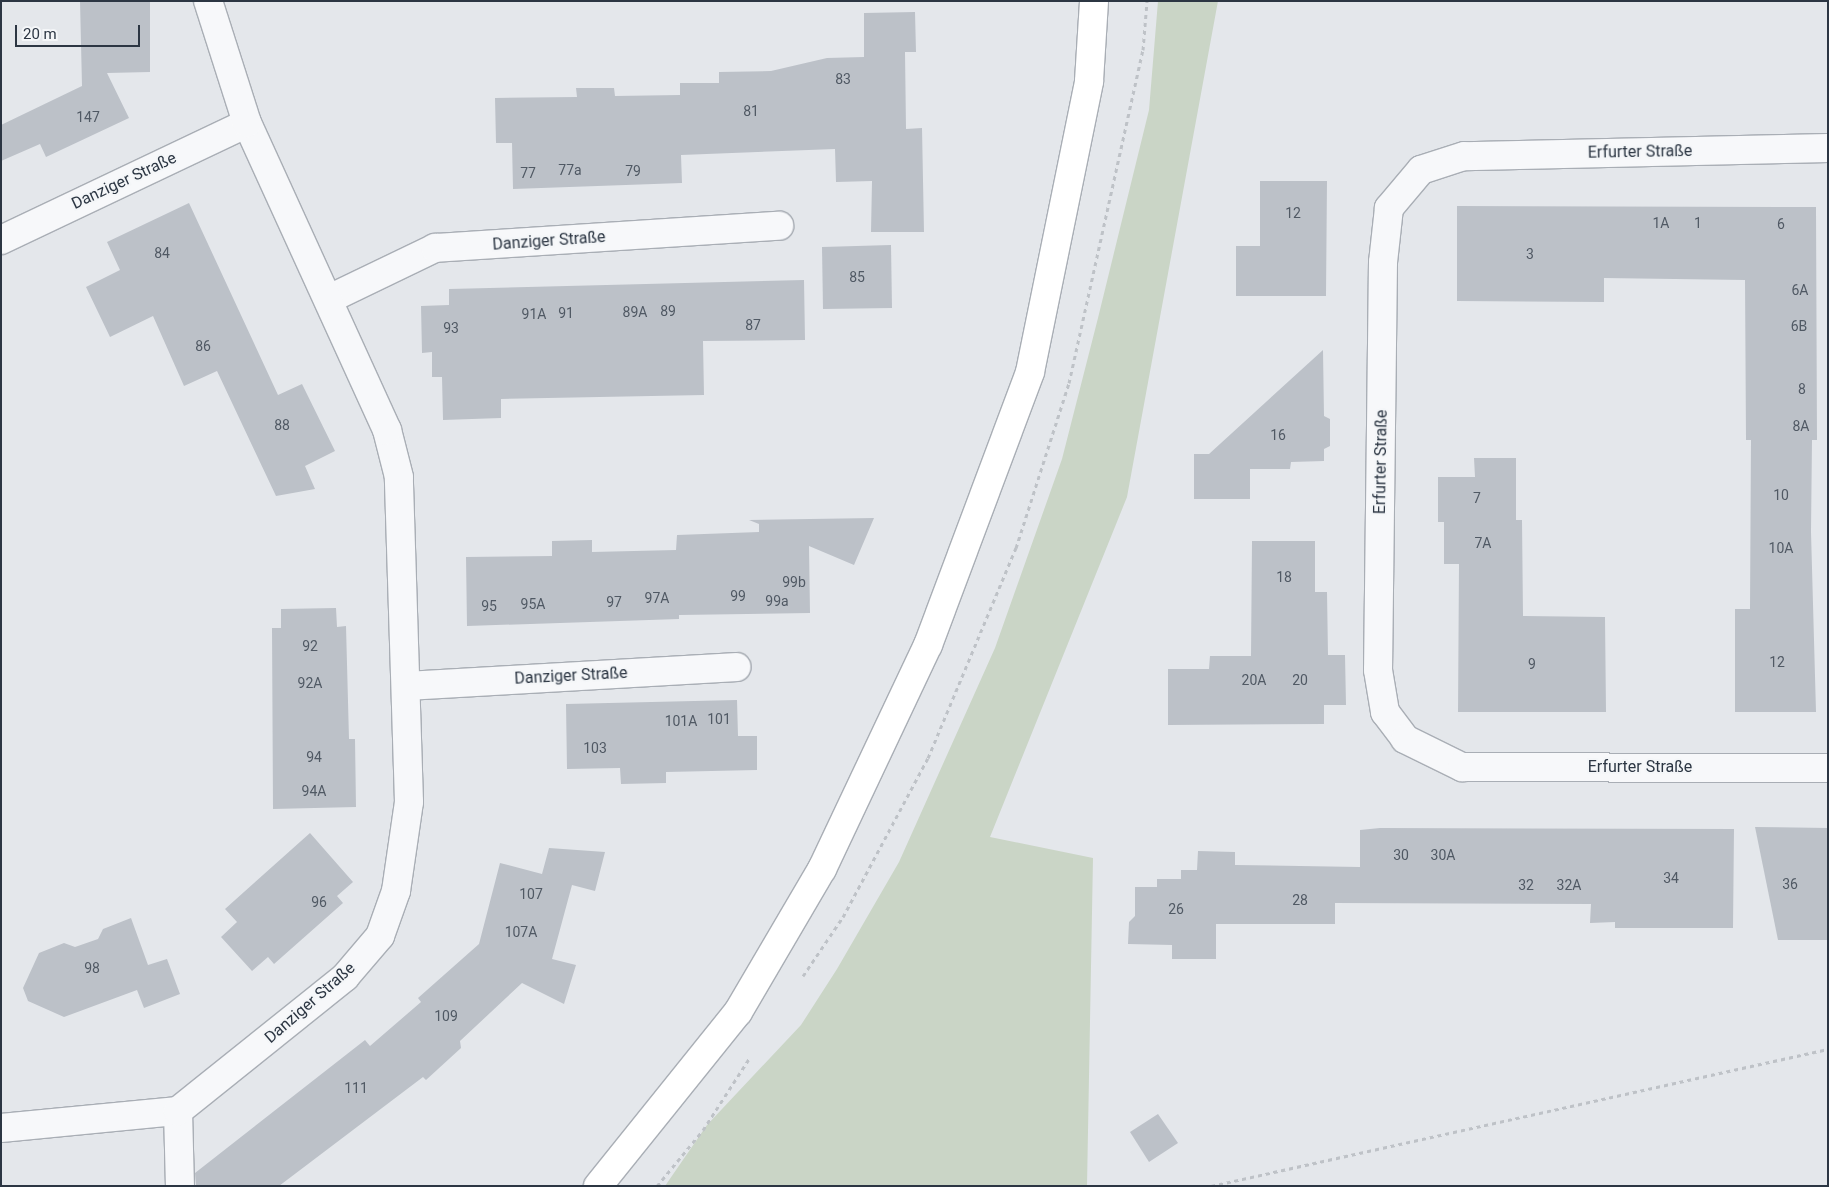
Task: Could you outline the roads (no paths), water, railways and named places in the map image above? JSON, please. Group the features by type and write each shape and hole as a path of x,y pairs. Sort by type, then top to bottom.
{"main road":[{"path":"598,1186 738,1012 822,869 928,645 1030,372 1089,81 1094,1"}],"street":[{"name":"Danziger Straße","path":"178,1111 345,977 380,936 396,891 409,802 407,686 399,477 387,430 329,298 247,123 208,1"},
{"name":"Danziger Straße","path":"1,240 247,123"},
{"name":"Erfurter Straße","path":"1828,148 1464,156 1420,170 1390,208 1383,262 1378,670 1385,712 1405,739 1462,767 1828,768"},
{"name":"Danziger Straße","path":"329,298 435,248 779,226"},
{"name":"Danziger Straße","path":"407,686 736,666"},
{"path":"1,1128 178,1111 180,1186"}]}
